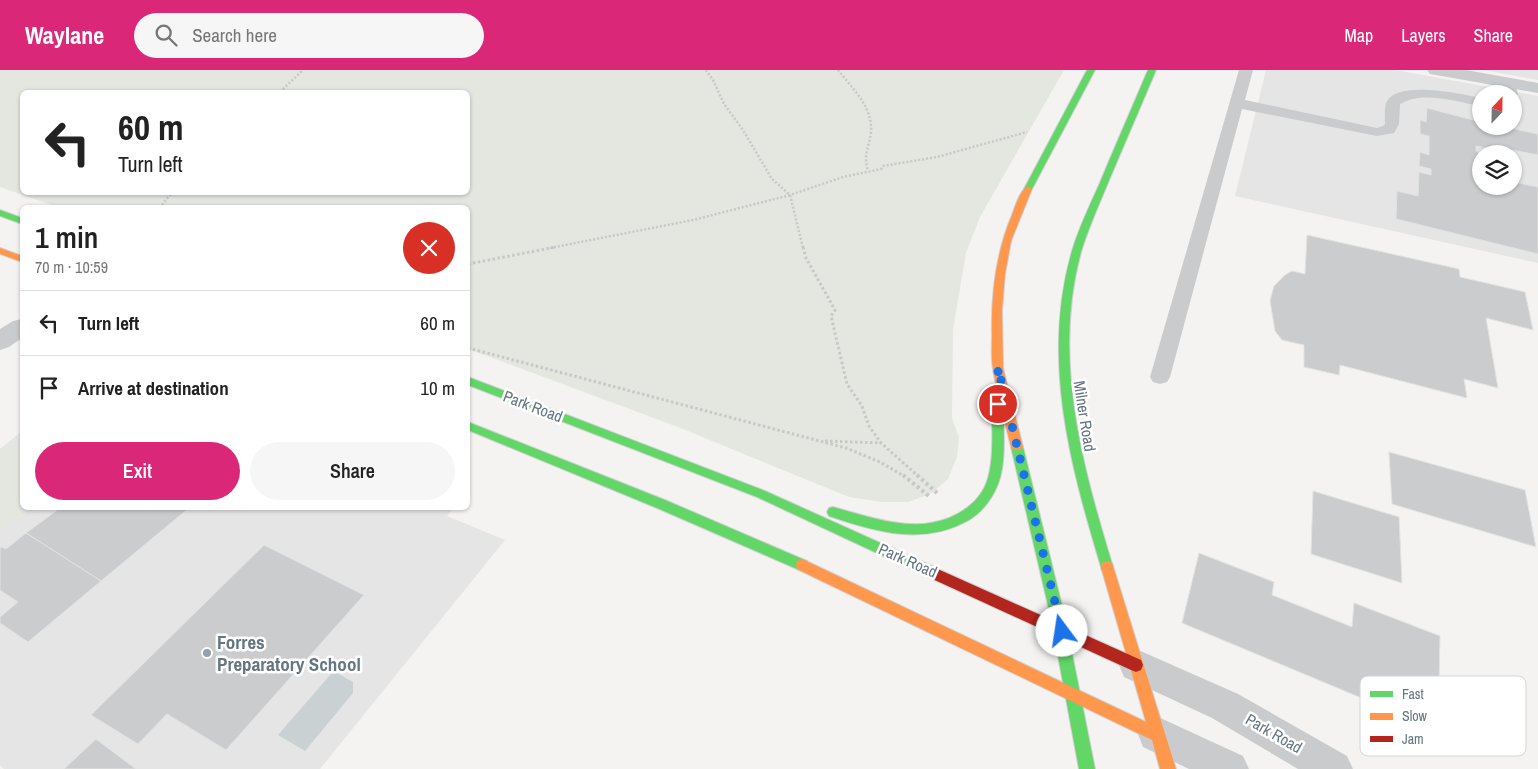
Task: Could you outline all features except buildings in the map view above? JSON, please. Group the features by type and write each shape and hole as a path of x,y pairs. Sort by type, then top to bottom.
{"main road":[{"path":"761,494 910,532 930,530 964,518 988,496 995,476 998,368 997,298 1000,264 1015,215 1091,70"},
{"name":"Milner Road","path":"1152,70 1085,227 1074,263 1063,324 1062,368 1066,412 1078,469 1168,769"},
{"path":"0,213 20,220"},
{"path":"0,251 20,258"},
{"path":"998,368 1062,631 1076,696 1087,769"},
{"name":"Park Road","path":"470,382 761,494 1136,665"},
{"path":"470,427 652,500 794,561 1156,734"}],"street":[{"path":"1436,70 1497,85"},
{"path":"1522,88 1538,88"},
{"path":"0,341 20,328"},
{"name":"Park Road","path":"1136,665 1225,706 1334,769"},
{"path":"1156,734 1230,769"}],"lane":[{"path":"1160,377 1246,70"},
{"path":"1236,103 1377,132 1389,130 1392,124 1393,102 1398,97 1430,94 1472,101"}],"path":[{"path":"282,90 303,70"},
{"path":"706,70 713,80 724,104 743,130 772,179 790,195 806,258 835,310 831,316 847,384 862,406 869,426 881,443 942,497"},
{"path":"838,70 852,90 862,99 870,119 871,132 865,147 864,159 868,171"},
{"path":"470,264 693,220 790,195 868,171 881,169 883,166 937,158 1028,132"},
{"path":"162,205 170,195"},
{"path":"470,349 816,440 861,454 896,470 912,480 934,502"},
{"path":"816,440 881,443"}],"shaded area":[{"path":"0,70 1064,70 980,217 966,253 953,329 952,418 959,437 957,457 948,479 932,493 909,502 882,502 849,497 678,427 470,350 470,205 51,205 23,195 470,195 470,90 20,90 20,194 0,187"},
{"path":"1266,70 1395,70 1478,85 1472,85 1472,135 1522,135 1522,93 1538,96 1538,263 1235,196"},
{"path":"1483,70 1538,70 1538,80"},
{"name":"Forres Preparatory School","path":"20,433 20,510 452,510 447,516 505,540 320,769 4,769 0,765 0,449"},
{"path":"14,441 20,443 20,510 31,510 0,532 0,451"},
{"path":"337,673 353,682 353,693 305,751 278,735 331,674"}],"traffic: fast":[{"path":"1028,189 1091,70"},
{"path":"1107,567 1085,491 1069,417 1065,380 1064,342 1067,303 1074,263 1083,233 1152,70"},
{"path":"0,213 20,220"},
{"path":"470,382 761,494 931,572"},
{"path":"833,512 884,526 919,530 936,528 952,523 968,514 984,498 994,478 998,452 998,409"},
{"path":"470,427 661,504 802,565"},
{"path":"1017,447 1058,618 1087,769"}],"traffic: slow":[{"path":"1017,447 998,368 997,310 1000,274 1007,241 1019,207 1028,189"},
{"path":"0,251 20,258"},
{"path":"802,565 1156,734"},
{"path":"1107,567 1168,769"}],"traffic: jam":[{"path":"931,572 1136,665"}],"place":[{"name":"Forres Preparatory School","path":"207,653"}],"route":[{"path":"998,404 998,368 1062,631"}]}
